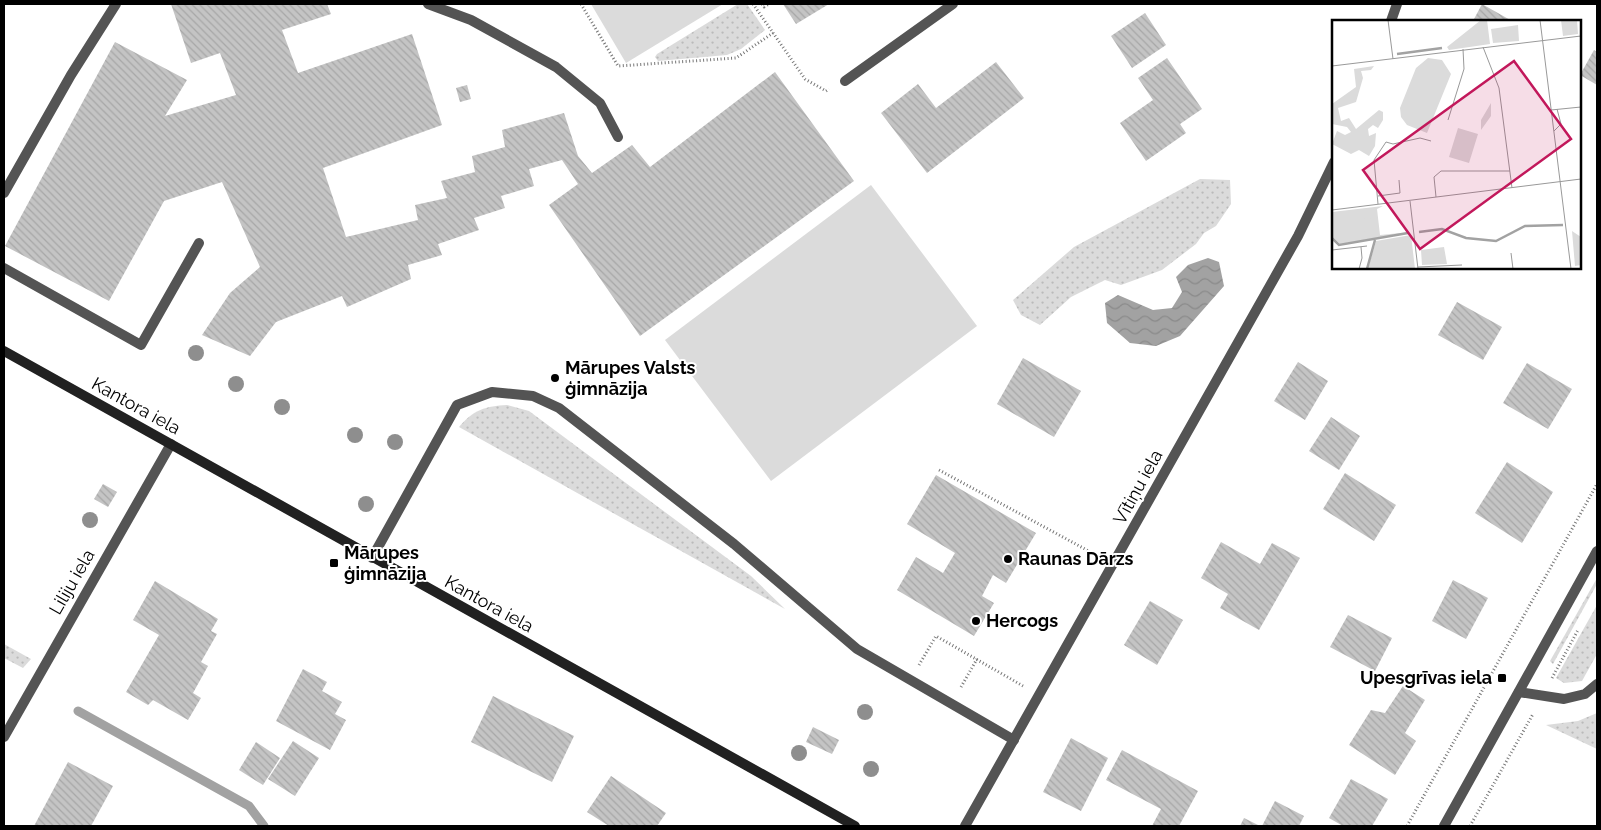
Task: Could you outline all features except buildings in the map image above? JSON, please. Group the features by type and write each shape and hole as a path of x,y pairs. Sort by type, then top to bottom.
{"main road":[{"name":"Kantora iela","path":"4,351 855,826"}],"street":[{"path":"4,193 71,75 116,4"},
{"path":"428,4 471,20 556,67 600,103 618,137"},
{"path":"845,81 953,4"},
{"path":"1391,20 1397,4"},
{"name":"Vītiņu iela","path":"966,826 1298,236 1332,166"},
{"path":"4,268 141,345 199,243"},
{"path":"372,558 457,405 492,392 533,396 560,408 734,544 857,649 1014,740"},
{"name":"Liliju iela","path":"4,737 171,444"},
{"path":"1444,826 1597,551"},
{"path":"1519,692 1564,699 1585,694 1597,684"}],"path":[{"path":"581,4 618,66 736,58 773,33"},
{"path":"753,4 805,79 826,91 845,81"},
{"path":"762,4 764,7 769,4"},
{"path":"939,470 1096,555"},
{"path":"1407,826 1597,484"},
{"path":"910,681 936,636 1024,686"},
{"path":"951,705 977,659"}],"shaded area":[{"path":"591,4 723,4 626,63"},
{"path":"738,4 747,4 765,30 741,49 727,55 658,61 655,57 657,54"},
{"path":"1200,179 1230,180 1231,204 1216,226 1204,233 1196,244 1162,270 1121,285 1105,280 1071,297 1040,325 1021,315 1013,300 1074,247"},
{"path":"871,185 977,326 771,481 665,340"},
{"path":"507,405 529,411 751,576 785,609 459,427 464,421 480,410 493,406"},
{"path":"1597,578 1597,584 1553,664 1550,661"},
{"path":"1597,605 1597,654 1582,681 1564,683 1556,678"},
{"path":"4,644 31,659 23,668 4,658"},
{"path":"1597,713 1597,749 1546,725 1578,721"}],"water":[{"path":"1208,258 1219,262 1224,286 1180,336 1156,346 1130,343 1107,323 1105,303 1118,295 1153,310 1172,308 1182,292 1176,277 1188,265"}],"waterway":[{"path":"78,711 249,806 264,826"}],"place":[{"name":"Mārupes Valsts ģimnāzija","path":"555,378"},
{"name":"Raunas Dārzs","path":"1008,559"},
{"name":"Mārupes ģimnāzija","path":"334,563"},
{"name":"Hercogs","path":"976,621"},
{"name":"Upesgrīvas iela","path":"1502,678"}]}
